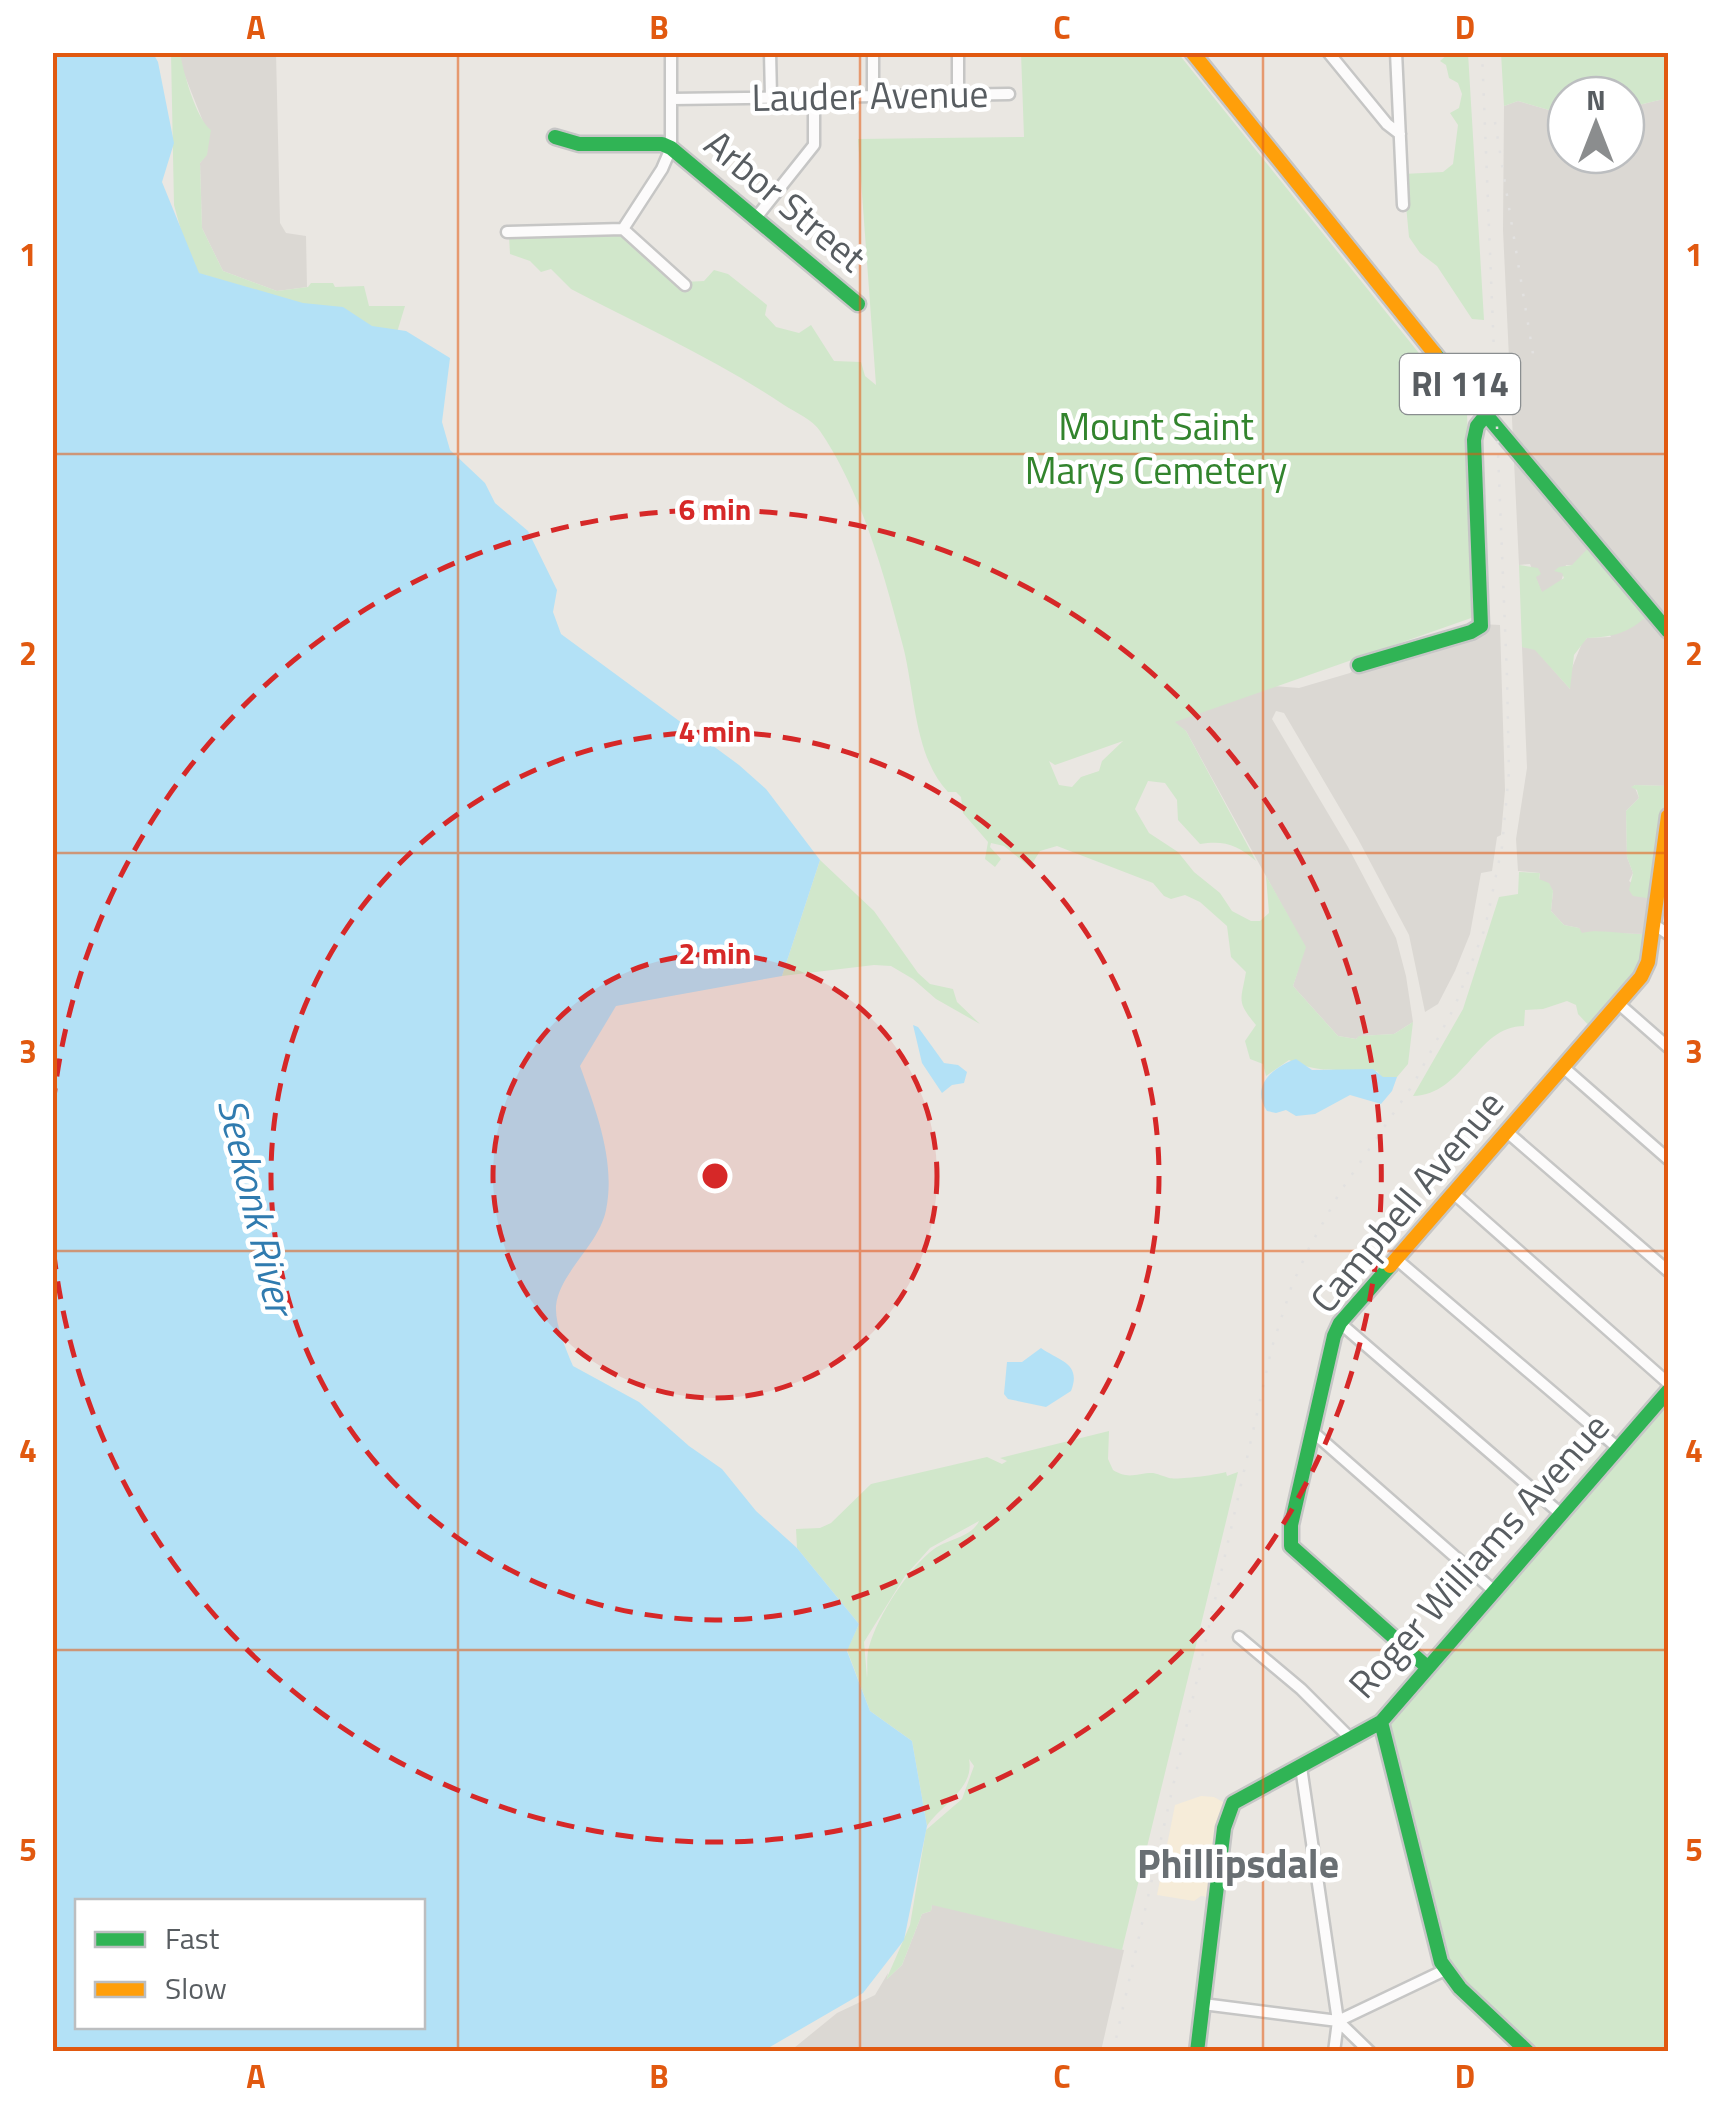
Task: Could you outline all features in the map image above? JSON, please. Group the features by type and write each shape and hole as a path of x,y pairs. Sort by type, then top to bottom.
{"street":[{"path":"622,229 662,169 671,148 670,52"},
{"path":"770,52 771,98"},
{"path":"872,52 873,96"},
{"path":"958,52 958,95"},
{"name":"RI 114","path":"1192,52 1485,416 1668,631"},
{"path":"1328,52 1386,124 1400,134"},
{"path":"1396,52 1403,205"},
{"name":"Lauder Avenue","path":"672,99 1009,94"},
{"path":"755,219 814,145 814,97"},
{"path":"555,137 579,144 662,144 671,148"},
{"name":"Arbor Street","path":"671,148 858,304"},
{"path":"507,232 622,229 686,284"},
{"path":"1360,665 1481,626 1474,440 1477,426 1485,416"},
{"name":"Campbell Avenue","path":"1427,1667 1291,1546 1291,1525 1324,1378 1340,1323 1646,971 1668,816"},
{"path":"1652,923 1668,934"},
{"path":"1619,1004 1668,1046"},
{"path":"1563,1067 1668,1159"},
{"path":"1506,1131 1668,1271"},
{"path":"1452,1192 1668,1383"},
{"path":"1395,1258 1618,1448"},
{"path":"1340,1323 1562,1514"},
{"name":"Roger Williams Avenue","path":"1197,2052 1229,1809 1238,1800 1381,1722 1668,1391"},
{"path":"1314,1434 1493,1590"},
{"path":"1239,1637 1301,1689 1351,1739"},
{"path":"1381,1722 1437,1952 1445,1970 1528,2052"},
{"path":"1300,1767 1338,2021 1334,2052"},
{"path":"1203,2004 1338,2021 1445,1970"},
{"path":"1338,2021 1370,2052"}],"shaded area":[{"path":"180,53 276,53 280,223 286,233 306,236 307,287 277,291 223,271 202,228 200,163 207,154 208,134 181,66"},
{"path":"1668,98 1668,786 1634,785 1639,798 1626,811 1627,857 1633,873 1629,881 1653,899 1647,934 1581,933 1579,928 1564,925 1551,911 1553,891 1539,880 1540,873 1518,871 1516,839 1527,768 1522,647 1535,649 1570,689 1570,673 1582,643 1587,638 1611,637 1572,565 1566,565 1561,582 1542,593 1530,564 1519,565 1511,398 1514,387 1503,230 1504,106 1518,101 1546,109 1546,175 1646,175 1646,103"},
{"path":"1480,624 1500,625 1505,790 1501,835 1497,837 1492,871 1481,873 1470,934 1455,971 1438,1004 1425,1012 1409,935 1284,713 1276,711 1272,719 1348,847 1396,938 1406,976 1413,1022 1394,1034 1356,1039 1338,1036 1293,986 1305,947 1186,731 1170,720 1250,684 1299,688 1350,673 1362,662"},
{"path":"1201,1796 1214,1797 1227,1809 1215,1898 1201,1896 1194,1901 1157,1895 1175,1805"},
{"path":"932,1904 1124,1950 1101,2051 783,2052 794,2048 837,2013 875,1995 888,1973 887,1979 902,1965 922,1914 931,1911"}],"green space":[{"path":"171,53 180,53 195,106 211,130 207,155 200,163 202,228 223,271 277,291 308,287 311,283 364,286 369,306 405,306 395,339 211,296 207,275 194,277 174,205"},
{"name":"Mount Saint Marys Cemetery","path":"1021,53 1178,53 1467,413 1474,617 1175,722 1186,731 1256,861 1230,845 1200,844 1178,820 1177,800 1165,783 1148,781 1135,809 1149,833 1178,852 1194,872 1220,893 1232,911 1251,921 1260,921 1269,913 1266,876 1306,947 1293,986 1338,1036 1356,1039 1394,1034 1413,1022 1408,1064 1397,1077 1382,1077 1377,1071 1322,1069 1289,1060 1266,1076 1263,1064 1250,1059 1245,1041 1256,1025 1242,1000 1246,972 1231,957 1227,926 1200,902 1185,895 1171,899 1153,883 1057,846 1040,851 1030,867 1004,846 991,843 1001,859 995,867 985,859 988,842 963,813 961,797 948,792 937,778 922,744 904,650 871,537 849,482 817,427 732,373 571,289 551,269 541,272 530,261 510,254 509,236 621,232 684,282 704,281 714,270 728,274 767,305 765,315 776,327 799,333 811,325 834,361 861,362 865,376 876,385 858,139 1024,137","holes":["1123,741 1102,761 1099,771 1081,777 1072,787 1059,785 1049,761 1055,765"]},
{"path":"1449,53 1468,53 1484,320 1472,319 1437,266 1420,253 1409,237 1403,174 1443,172 1453,164 1458,125 1450,113 1459,108 1462,94 1440,61"},
{"path":"1501,53 1668,53 1668,98 1646,103 1646,75 1546,75 1546,109 1518,101 1504,106"},
{"path":"1591,545 1649,614 1621,633 1587,638 1574,655 1570,689 1535,650 1522,647 1519,565 1538,568 1541,574 1536,577 1542,592 1564,578 1554,571 1572,565"},
{"path":"1668,786 1668,823 1653,899 1633,896 1629,890 1633,873 1627,857 1626,811 1639,798 1637,790 1631,787"},
{"path":"820,860 874,911 918,973 930,984 953,989 957,1002 980,1024 936,999 891,966 782,976"},
{"path":"1519,872 1540,873 1539,879 1549,883 1553,891 1551,911 1564,925 1579,928 1582,933 1647,934 1642,975 1594,1031 1578,1014 1576,1005 1567,1001 1525,1010 1524,1026 1494,1037 1445,1085 1413,1096 1463,1009 1499,897 1518,894"},
{"path":"1668,1400 1668,2051 1519,2051 1443,1973 1381,1725"},
{"path":"1109,1431 1108,1459 1113,1470 1124,1475 1153,1473 1180,1478 1238,1472 1122,1950 932,1905 931,1911 922,1914 902,1965 886,1980 910,1925 926,1830 962,1799 974,1766 969,1759 962,1787 927,1826 912,1741 870,1711 847,1650 859,1624 797,1548 796,1529 820,1528 831,1523 871,1484 987,1457 1002,1464 1007,1461 1000,1458","holes":["979,1521 934,1549 905,1580 873,1635 867,1678 864,1642 905,1576 930,1548"]}],"water":[{"name":"Seekonk River","path":"52,53 153,53 174,143 162,182 199,273 303,303 343,307 372,326 406,331 450,358 442,422 450,450 485,483 495,503 528,531 557,590 553,612 561,634 739,765 766,789 820,860 782,976 616,1006 580,1066 603,1136 608,1192 602,1223 564,1282 556,1306 573,1366 639,1402 722,1469 756,1511 797,1548 859,1624 847,1651 870,1711 912,1741 927,1826 904,1940 863,1993 763,2051 53,2051"},
{"path":"913,1025 944,1063 958,1065 967,1072 964,1083 952,1085 942,1093 922,1063"},
{"path":"1296,1059 1312,1070 1373,1069 1383,1077 1397,1077 1381,1104 1350,1095 1315,1114 1296,1116 1286,1110 1267,1111 1261,1093 1266,1079"},
{"path":"1041,1348 1071,1369 1071,1391 1046,1407 1008,1399 1004,1394 1007,1362 1022,1362"}],"railway":[{"path":"1113,2052 1272,1347 1292,1285 1340,1192 1414,1083 1455,1006 1485,928 1502,847 1509,772 1507,677 1482,52"},
{"path":"1495,122 1533,354"}],"traffic: fast":[{"path":"555,137 579,144 662,144 671,148 858,304"},
{"path":"1435,354 1668,631"},
{"path":"1359,665 1481,626 1474,440 1477,426 1485,416"},
{"path":"1390,1266 1340,1323 1334,1336 1291,1525 1291,1546 1427,1667"},
{"path":"1197,2052 1224,1828 1233,1803 1381,1722 1668,1391"},
{"path":"1381,1722 1441,1962 1460,1988 1528,2052"}],"traffic: slow":[{"path":"1192,52 1435,354"},
{"path":"1390,1266 1641,977 1648,962 1668,816"}],"district":[{"name":"Phillipsdale","path":"1238,1864"}]}
